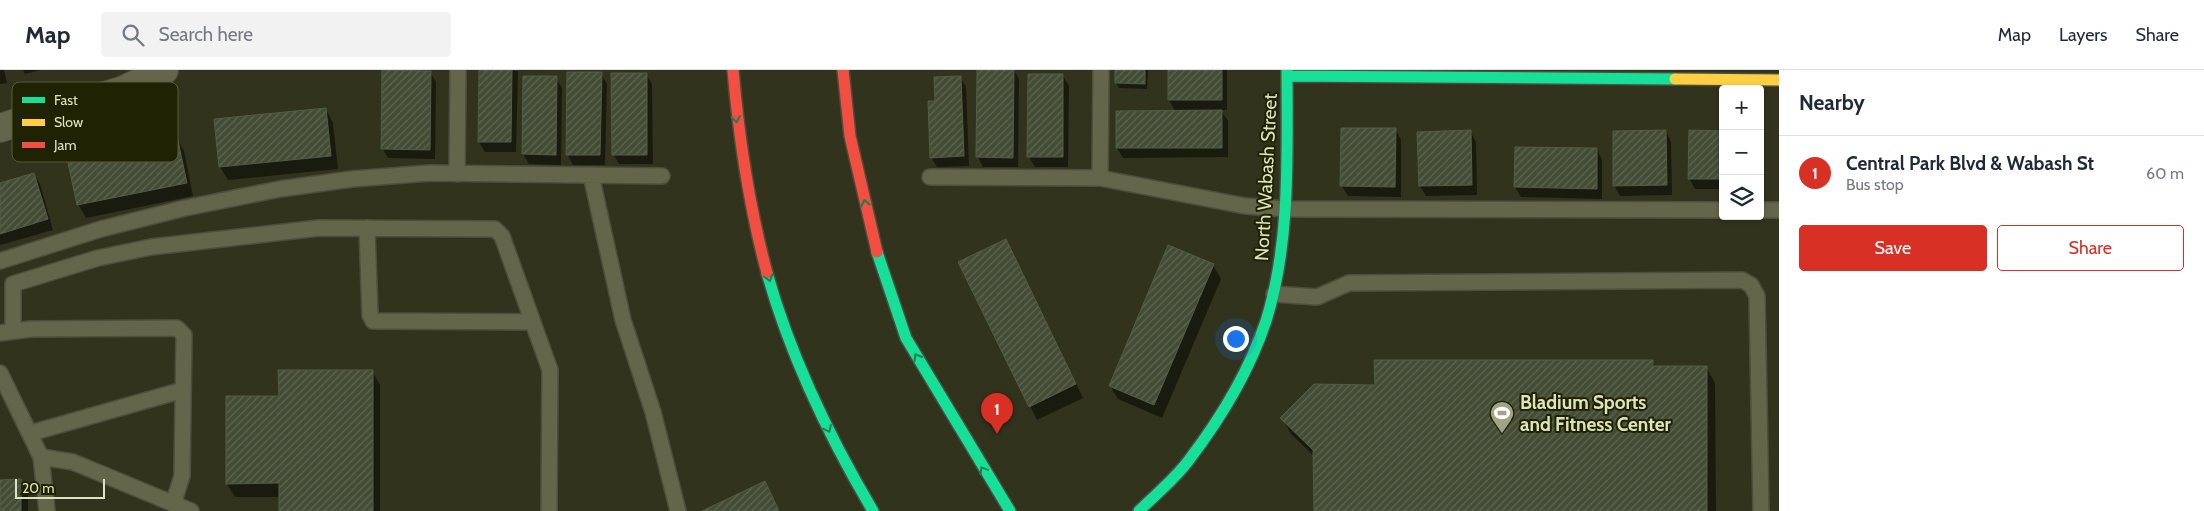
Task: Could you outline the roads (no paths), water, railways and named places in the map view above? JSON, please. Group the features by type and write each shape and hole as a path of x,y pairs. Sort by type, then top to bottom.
{"street":[{"path":"140,82 164,70"},
{"path":"733,70 741,153 770,282 784,324 821,415 842,458 873,511"},
{"path":"843,70 850,136 868,215 879,259 906,338 1010,511"},
{"path":"1287,73 1779,80"},
{"name":"North Wabash Street","path":"1139,511 1188,462 1224,413 1241,384 1262,338 1282,257 1286,209 1287,73"},
{"path":"0,128 12,124"}],"lane":[{"path":"457,174 458,70"},
{"path":"1100,178 1101,70"},
{"path":"0,261 101,229 185,208 280,189 352,179 430,173 662,176"},
{"path":"590,175 623,320 653,412 678,511"},
{"path":"930,177 1100,178 1245,206 1286,209 1719,210"},
{"path":"1764,210 1779,210"},
{"path":"367,228 370,314 373,321 533,322"},
{"path":"173,504 182,476 184,335 177,328 6,331 13,284 98,258 151,247 309,229 495,229 502,236 550,370 549,511"},
{"path":"1274,294 1317,297 1348,283 1742,280 1751,285 1757,296 1761,511"},
{"path":"0,373 31,433 41,457 47,511"},
{"path":"31,433 184,390"},
{"path":"41,457 73,462 191,511"}],"place":[{"name":"Central Park Blvd & Wabash St","path":"997,434"},
{"name":"Bladium Sports and Fitness Center","path":"1502,434"}]}
